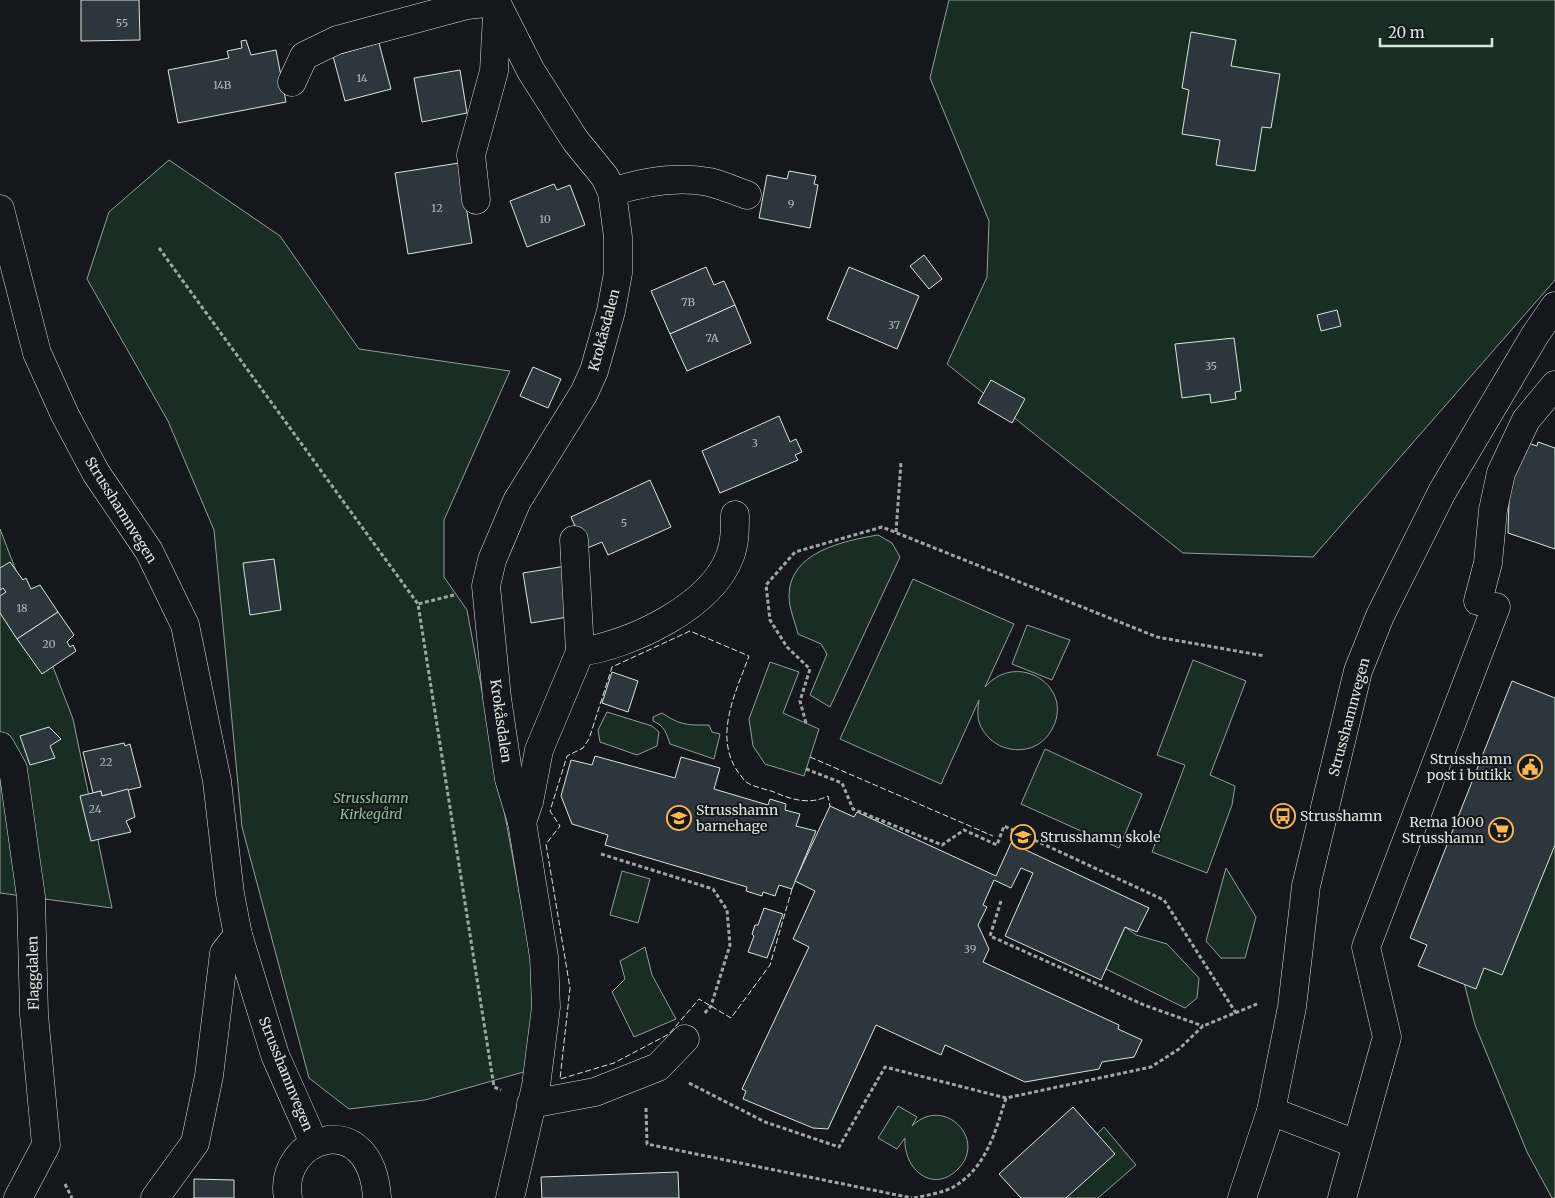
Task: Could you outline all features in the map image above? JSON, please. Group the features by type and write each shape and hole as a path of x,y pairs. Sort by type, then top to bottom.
{"street":[{"path":"292,82 304,56 337,40 467,5 495,1 497,15 494,72 471,155 476,200"},
{"name":"Krokåsdalen","path":"495,1 530,71 575,140 606,177 612,192 618,237 618,273 611,311 594,371 584,393 517,501 492,560 486,586 497,698 508,779 522,822 544,957 546,1007 532,1104"},
{"path":"612,192 628,187 680,178 710,182 747,195"},
{"name":"Strusshamnvegen","path":"0,209 37,353 64,414 96,473 149,551 185,625 217,781 230,894 238,935 275,1055 314,1143 333,1139 350,1142 372,1167 376,1181 377,1198"},
{"name":"Strusshamnvegen","path":"1242,1198 1271,1111 1292,1007 1306,886 1358,671 1380,616 1442,492 1535,335 1555,306"},
{"path":"1342,1198 1387,1037 1366,947 1487,604 1488,563 1493,510 1501,473 1526,420 1555,385"},
{"path":"580,652 594,650 659,626 691,606 718,577 730,558 735,543 735,515"},
{"path":"522,822 529,802 539,750 580,652 574,540"},
{"name":"Flaggdalen","path":"0,746 13,769 33,916 34,1014 46,1145 18,1198"},
{"path":"155,1198 195,1142 209,1076 224,954 238,935"},
{"path":"510,1198 532,1104 595,1092 652,1070 685,1039"},
{"path":"1271,1111 1356,1144"},
{"path":"288,1198 287,1191 291,1172 300,1154 314,1143"}],"path":[{"path":"159,248 418,604 494,1087 532,1104"},
{"path":"896,532 901,462"},
{"path":"806,723 800,701 810,669 787,647 770,620 766,585 795,552 882,527 1157,637 1265,656"},
{"path":"418,604 486,586"},
{"path":"806,770 842,783 853,809 942,845 964,830 996,845 1004,826 1164,900 1236,1013"},
{"path":"601,854 713,889 727,910 730,945 714,997 711,1006 685,1039"},
{"path":"1000,901 990,936 1144,1005 1203,1026"},
{"path":"1006,1098 993,1140 978,1168 954,1187 913,1198 647,1144 652,1070 765,1122 839,1147 885,1067 1006,1098 1151,1067 1179,1049 1203,1026 1260,1002"}],"green space":[{"path":"949,0 1555,0 1555,280 1313,557 1183,553 947,364 987,277 989,221 930,78"},
{"name":"Strusshamn Kirkegård","path":"169,160 280,236 359,349 510,371 444,520 444,577 467,610 535,978 527,1071 425,1100 349,1109 309,1078 242,827 214,530 168,421 87,279 109,212"},
{"path":"0,529 73,719 112,908 0,893"},
{"path":"878,535 892,543 900,557 830,707 810,695 827,654 821,644 798,634 789,601 791,581 798,569 820,551 834,545"},
{"path":"913,579 1014,624 985,687 998,676 1013,672 1027,673 1040,679 1050,688 1056,701 1057,715 1051,731 1043,740 1034,746 1024,749 1002,747 992,741 979,722 979,700 941,784 840,739"},
{"path":"1027,625 1070,640 1052,680 1012,664"},
{"path":"1193,660 1246,681 1210,775 1235,786 1232,805 1207,873 1152,852 1185,765 1157,755"},
{"path":"770,662 799,672 783,713 819,729 804,776 765,764 753,746 749,719"},
{"path":"607,712 652,726 659,732 657,746 637,755 600,742 598,730"},
{"path":"662,713 685,724 709,725 712,732 720,734 714,759 670,744 663,728 653,721 653,717"},
{"path":"1045,749 1142,794 1119,848 1021,804"},
{"path":"1555,824 1555,1198 1552,1198 1527,1152 1475,1025 1445,909"},
{"path":"1226,868 1256,917 1245,958 1221,958 1206,941"},
{"path":"622,871 650,879 638,923 610,915"},
{"path":"1125,927 1136,935 1167,944 1199,978 1197,998 1185,1008 1106,969"},
{"path":"645,947 652,975 676,1019 634,1037 612,992 625,979 620,961"},
{"path":"898,1106 917,1117 912,1126 924,1118 936,1115 948,1118 958,1124 965,1133 968,1144 966,1156 959,1168 949,1176 940,1179 930,1179 915,1169 909,1160 905,1138 897,1149 878,1138"},
{"path":"1104,1127 1136,1165 1098,1198 1066,1198 1097,1134"}],"building":[{"path":"81,0 139,0 140,40 81,41"},
{"path":"1191,32 1236,40 1231,66 1280,74 1271,128 1262,127 1255,171 1216,165 1220,140 1182,134 1189,90 1182,88"},
{"path":"246,40 251,55 276,50 286,102 178,123 168,70 229,58 227,51 242,48 241,41"},
{"path":"379,43 391,89 345,101 333,56"},
{"path":"460,70 467,113 422,122 414,78"},
{"path":"459,163 472,243 408,254 395,173"},
{"path":"789,171 816,176 814,184 818,185 810,228 759,218 767,175 787,179"},
{"path":"554,184 557,190 570,185 585,225 527,247 510,201"},
{"path":"924,255 942,279 929,289 910,266"},
{"path":"706,267 714,285 724,281 735,305 670,334 651,291"},
{"path":"849,267 919,296 897,349 827,319"},
{"path":"735,305 751,343 687,371 670,334"},
{"path":"1337,310 1341,326 1321,331 1317,315"},
{"path":"1234,338 1241,391 1235,392 1236,399 1211,403 1210,394 1182,398 1175,344"},
{"path":"533,367 561,379 548,408 520,396"},
{"path":"991,380 1025,399 1012,423 978,403"},
{"path":"779,416 790,442 796,439 802,452 795,455 798,460 720,493 702,451"},
{"path":"1538,442 1555,448 1555,549 1508,533 1510,466 1528,443 1537,446"},
{"path":"650,480 671,527 608,555 602,542 585,549 571,517"},
{"path":"274,559 281,610 250,615 243,563"},
{"path":"10,562 23,580 26,578 31,589 40,585 58,612 17,639 0,613 0,596 6,592 3,588 0,590 0,568"},
{"path":"566,566 574,616 531,623 523,573"},
{"path":"58,612 74,635 67,642 70,647 73,645 76,651 42,674 17,639"},
{"path":"612,672 638,681 628,712 602,703"},
{"path":"1512,681 1555,698 1555,845 1502,975 1484,968 1476,989 1418,966 1427,945 1410,938"},
{"path":"49,727 61,739 50,746 55,758 30,765 20,736"},
{"path":"124,743 125,746 130,744 141,787 102,796 101,791 93,793 83,752"},
{"path":"595,756 675,778 681,757 720,768 714,789 768,805 770,799 786,804 785,810 800,814 796,826 816,831 792,889 779,885 775,896 763,892 762,896 746,891 747,887 605,845 608,835 572,824 561,796 571,760 592,765"},
{"path":"128,789 135,817 126,821 131,832 91,841 80,796 101,791 102,796"},
{"path":"830,806 854,817 857,812 996,876 1011,843 1149,908 1137,932 1125,927 1101,980 1005,936 1033,873 1021,868 1011,888 994,880 983,905 987,907 978,925 989,949 983,962 1119,1025 1118,1029 1142,1040 1134,1057 1102,1062 1099,1069 1025,1082 945,1045 941,1055 876,1025 828,1129 813,1128 743,1099 746,1091 742,1089 809,947 793,939 815,891 795,881"},
{"path":"764,908 783,914 767,958 748,952 754,936 752,934 755,925 758,925"},
{"path":"1073,1107 1115,1154 1066,1198 1021,1198 999,1174"},
{"path":"678,1172 679,1198 542,1198 541,1177"},
{"path":"194,1179 234,1180 234,1198 194,1198"}],"fence":[{"path":"792,889 770,965 731,1018 699,999 669,1034 614,1063 560,1079 570,988 546,844 560,826 550,811 567,756 583,748 589,739 612,667 690,631 749,656 733,699 727,729 727,744 738,772 751,785 794,799 808,801 828,796 830,806"},
{"path":"810,757 993,836"}],"place":[{"name":"Strusshamn post i butikk","path":"1530,767"},
{"name":"Strusshamn","path":"1283,816"},
{"name":"Strusshamn barnehage","path":"679,818"},
{"name":"Rema 1000 Strusshamn","path":"1501,830"},
{"name":"Strusshamn skole","path":"1023,837"}]}
